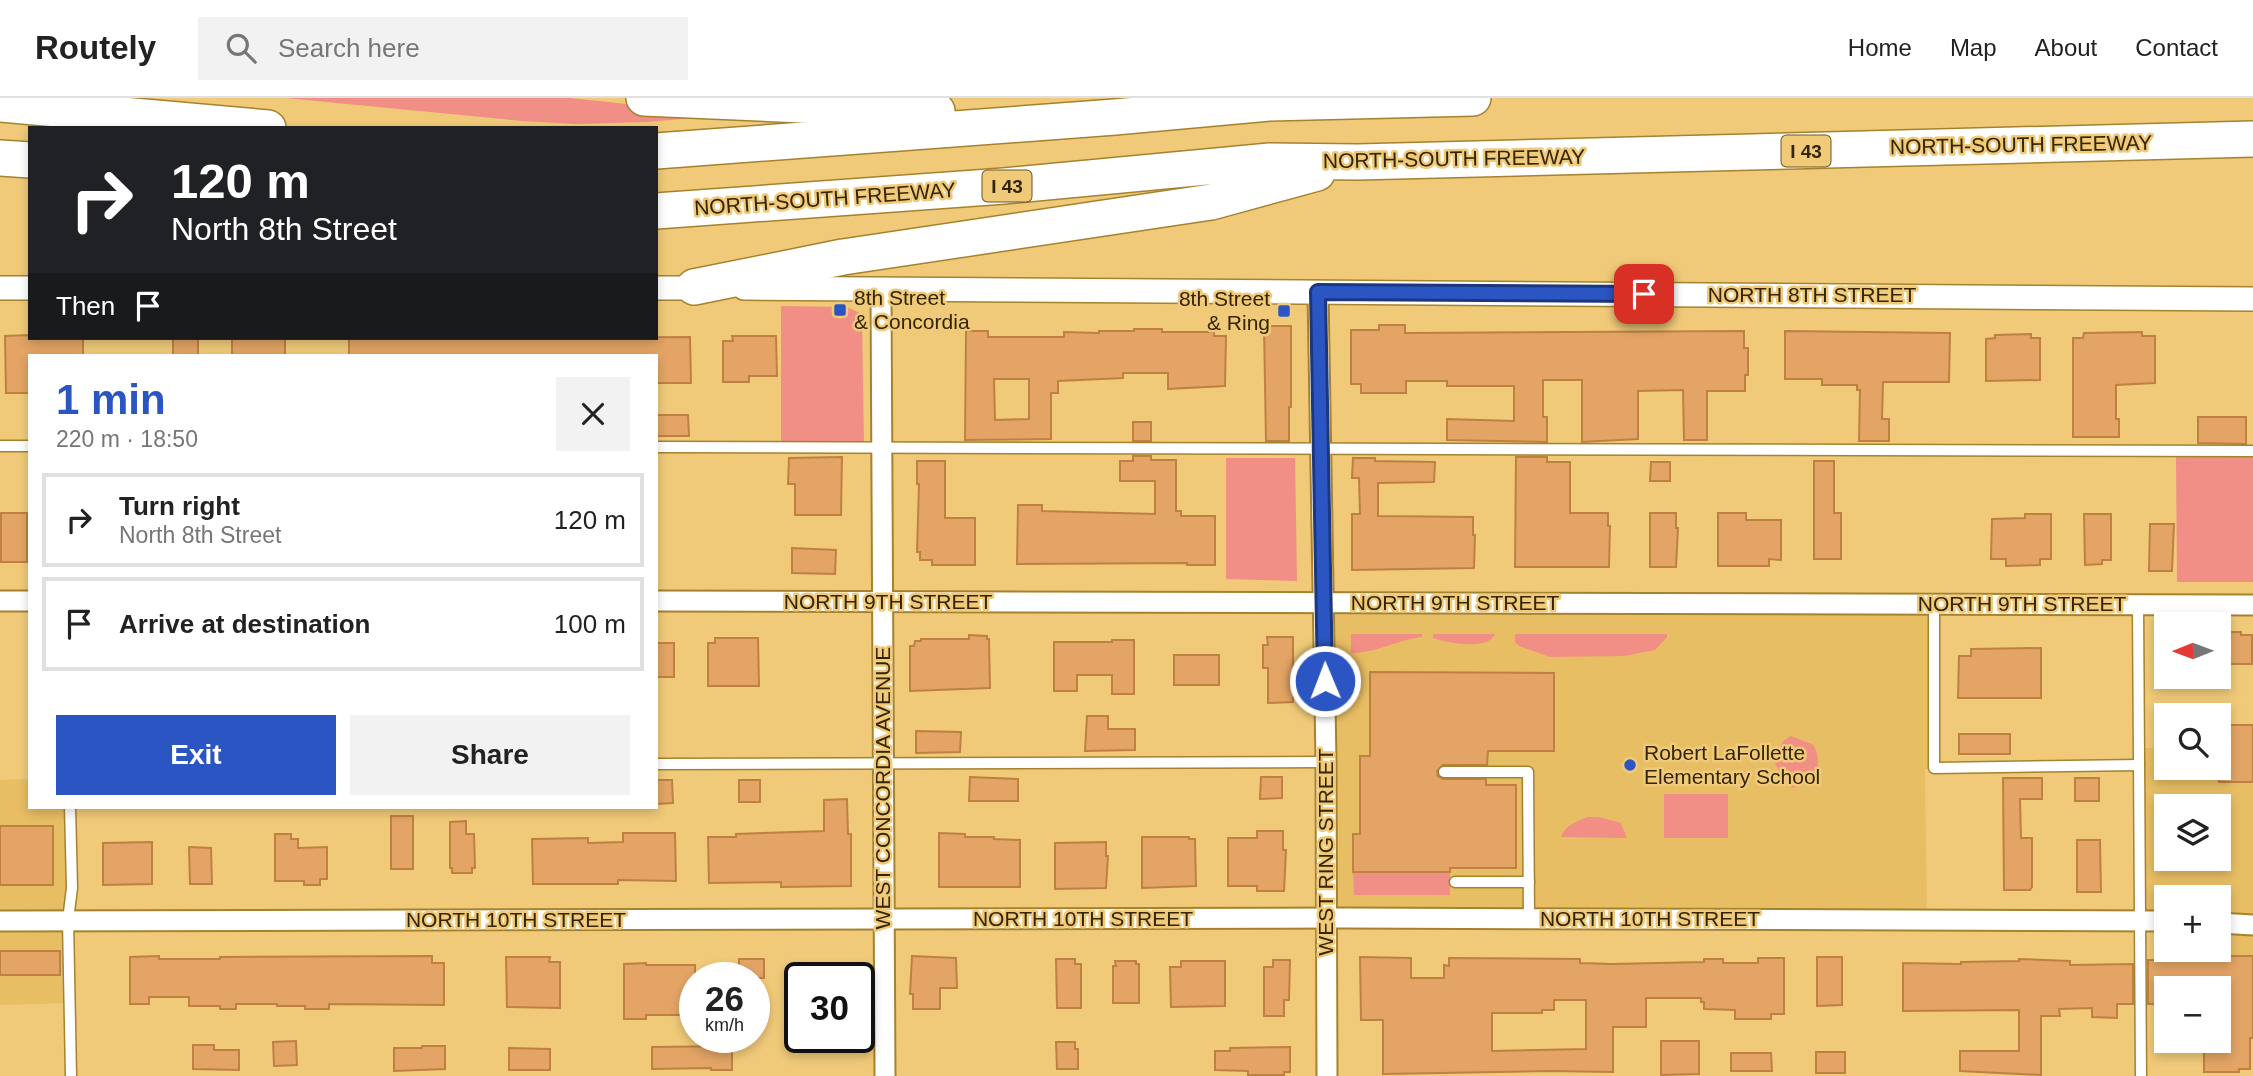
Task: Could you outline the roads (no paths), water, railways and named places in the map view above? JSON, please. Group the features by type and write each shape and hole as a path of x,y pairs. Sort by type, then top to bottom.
{"highway":[{"path":"644,98 1115,117"},
{"path":"658,151 1269,103 1473,98"},
{"path":"0,104 246,126"},
{"name":"NORTH-SOUTH FREEWAY","path":"658,211 1004,186 1270,161 1358,162 2253,139"},
{"path":"0,158 28,160"},
{"path":"694,288 843,257 1211,202 1358,162"}],"street":[{"path":"0,288 28,288"},
{"name":"NORTH 8TH STREET","path":"658,288 2253,299"},
{"name":"WEST CONCORDIA AVENUE","path":"881,290 885,1076"},
{"name":"WEST RING STREET","path":"1318,292 1326,762 1327,1076"},
{"path":"0,601 28,601"},
{"name":"NORTH 9TH STREET","path":"658,601 2253,604"},
{"name":"NORTH 10TH STREET","path":"0,920 1326,918 2154,921"},
{"path":"2231,924 2253,925"}],"lane":[{"path":"0,446 28,446"},
{"path":"658,447 2253,451"},
{"path":"1934,603 1934,768 2139,765"},
{"path":"2138,604 2141,1076"},
{"path":"658,764 1326,762"},
{"path":"1444,772 1528,772 1529,919"},
{"path":"70,809 72,888 68,920 71,1076"},
{"path":"1455,882 1529,882"}],"place":[{"name":"8th Street & Concordia","path":"840,310"},
{"name":"8th Street & Ring","path":"1284,311"},
{"name":"Robert LaFollette Elementary School","path":"1630,765"}]}
